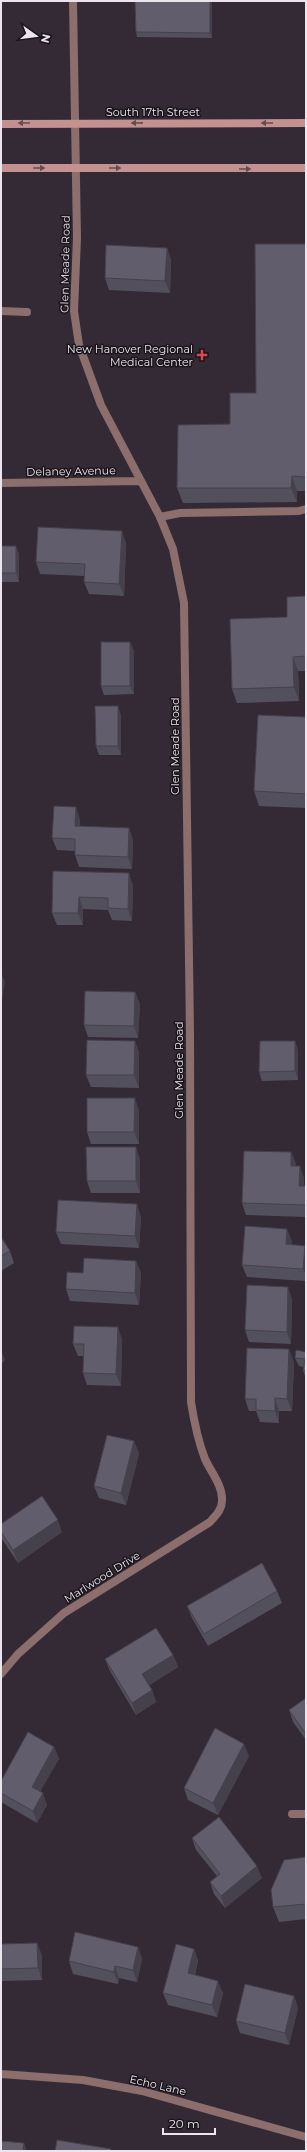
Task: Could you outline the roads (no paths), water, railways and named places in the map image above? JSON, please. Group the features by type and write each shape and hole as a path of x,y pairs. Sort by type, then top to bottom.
{"main road":[{"name":"South 17th Street","path":"1,124 306,123"},
{"path":"1,168 306,168"}],"street":[{"name":"Glen Meade Road","path":"73,1 76,168 74,311 79,345 101,405 160,517 173,549 181,580 186,636 187,860 190,1032 190,1402 195,1429 205,1458 221,1493 221,1507"},
{"path":"1,312 27,312"},
{"name":"Delaney Avenue","path":"1,483 141,481"},
{"path":"160,517 180,513 299,511 306,509"},
{"name":"Marlwood Drive","path":"1,1674 18,1654 64,1613 210,1522 221,1507"},
{"path":"292,1814 306,1814"},
{"name":"Echo Lane","path":"1,2074 83,2080 142,2091 306,2137"}],"place":[{"name":"New Hanover Regional Medical Center","path":"202,355"}]}
